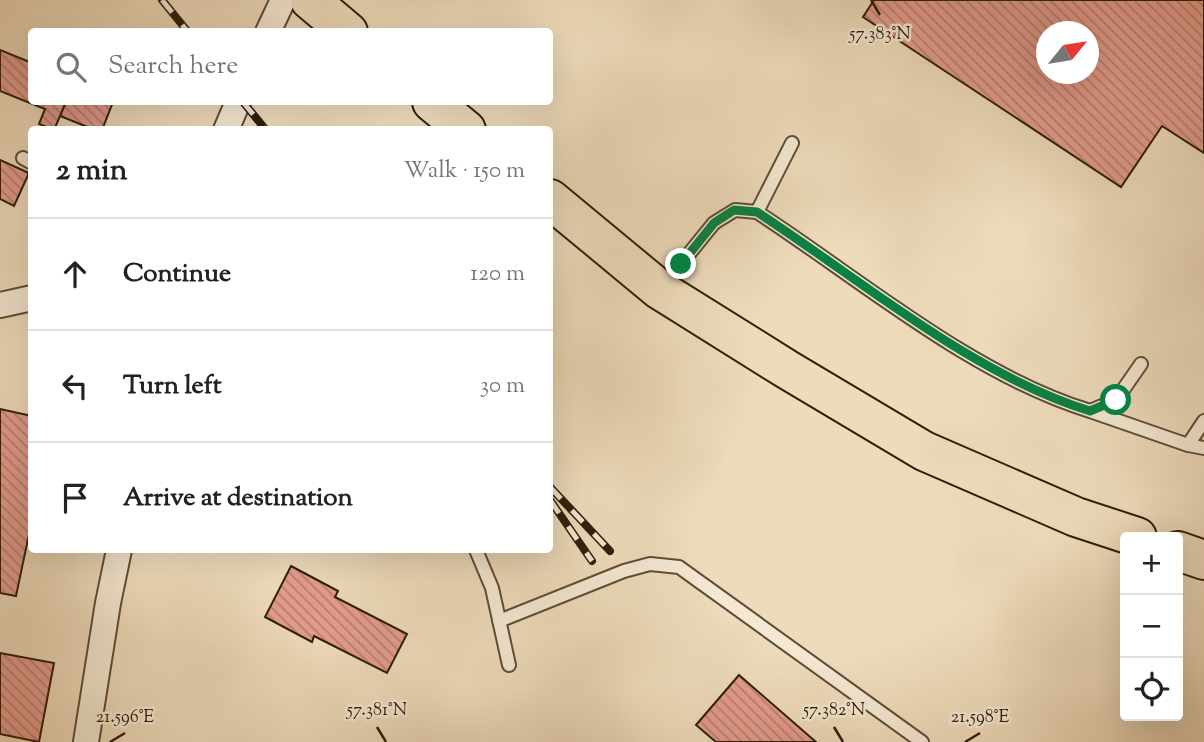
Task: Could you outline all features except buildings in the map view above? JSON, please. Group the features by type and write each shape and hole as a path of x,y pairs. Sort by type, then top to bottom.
{"main road":[{"path":"310,0 343,28"},
{"path":"436,105 461,126"},
{"path":"553,201 660,290 924,451 1076,517 1122,532"},
{"path":"1183,553 1204,560"}],"street":[{"path":"270,28 283,0"},
{"path":"228,126 237,105"},
{"path":"0,304 28,299"},
{"path":"86,742 118,553"}],"lane":[{"path":"757,212 792,143"},
{"path":"660,290 714,223 734,210 757,212 952,345 1027,386 1065,404 1204,448"},
{"path":"1090,411 1116,400 1140,364"},
{"path":"1188,445 1204,421"},
{"path":"477,553 492,588 509,665"},
{"path":"499,621 624,571 650,564 679,567 922,742"}],"railway":[{"path":"162,0 185,28"},
{"path":"245,105 263,126"},
{"path":"553,490 610,551"},
{"path":"553,504 592,561"}],"route":[{"path":"681,264 714,223 734,210 757,212 952,345 1027,386 1065,404 1090,411 1116,400"}]}
